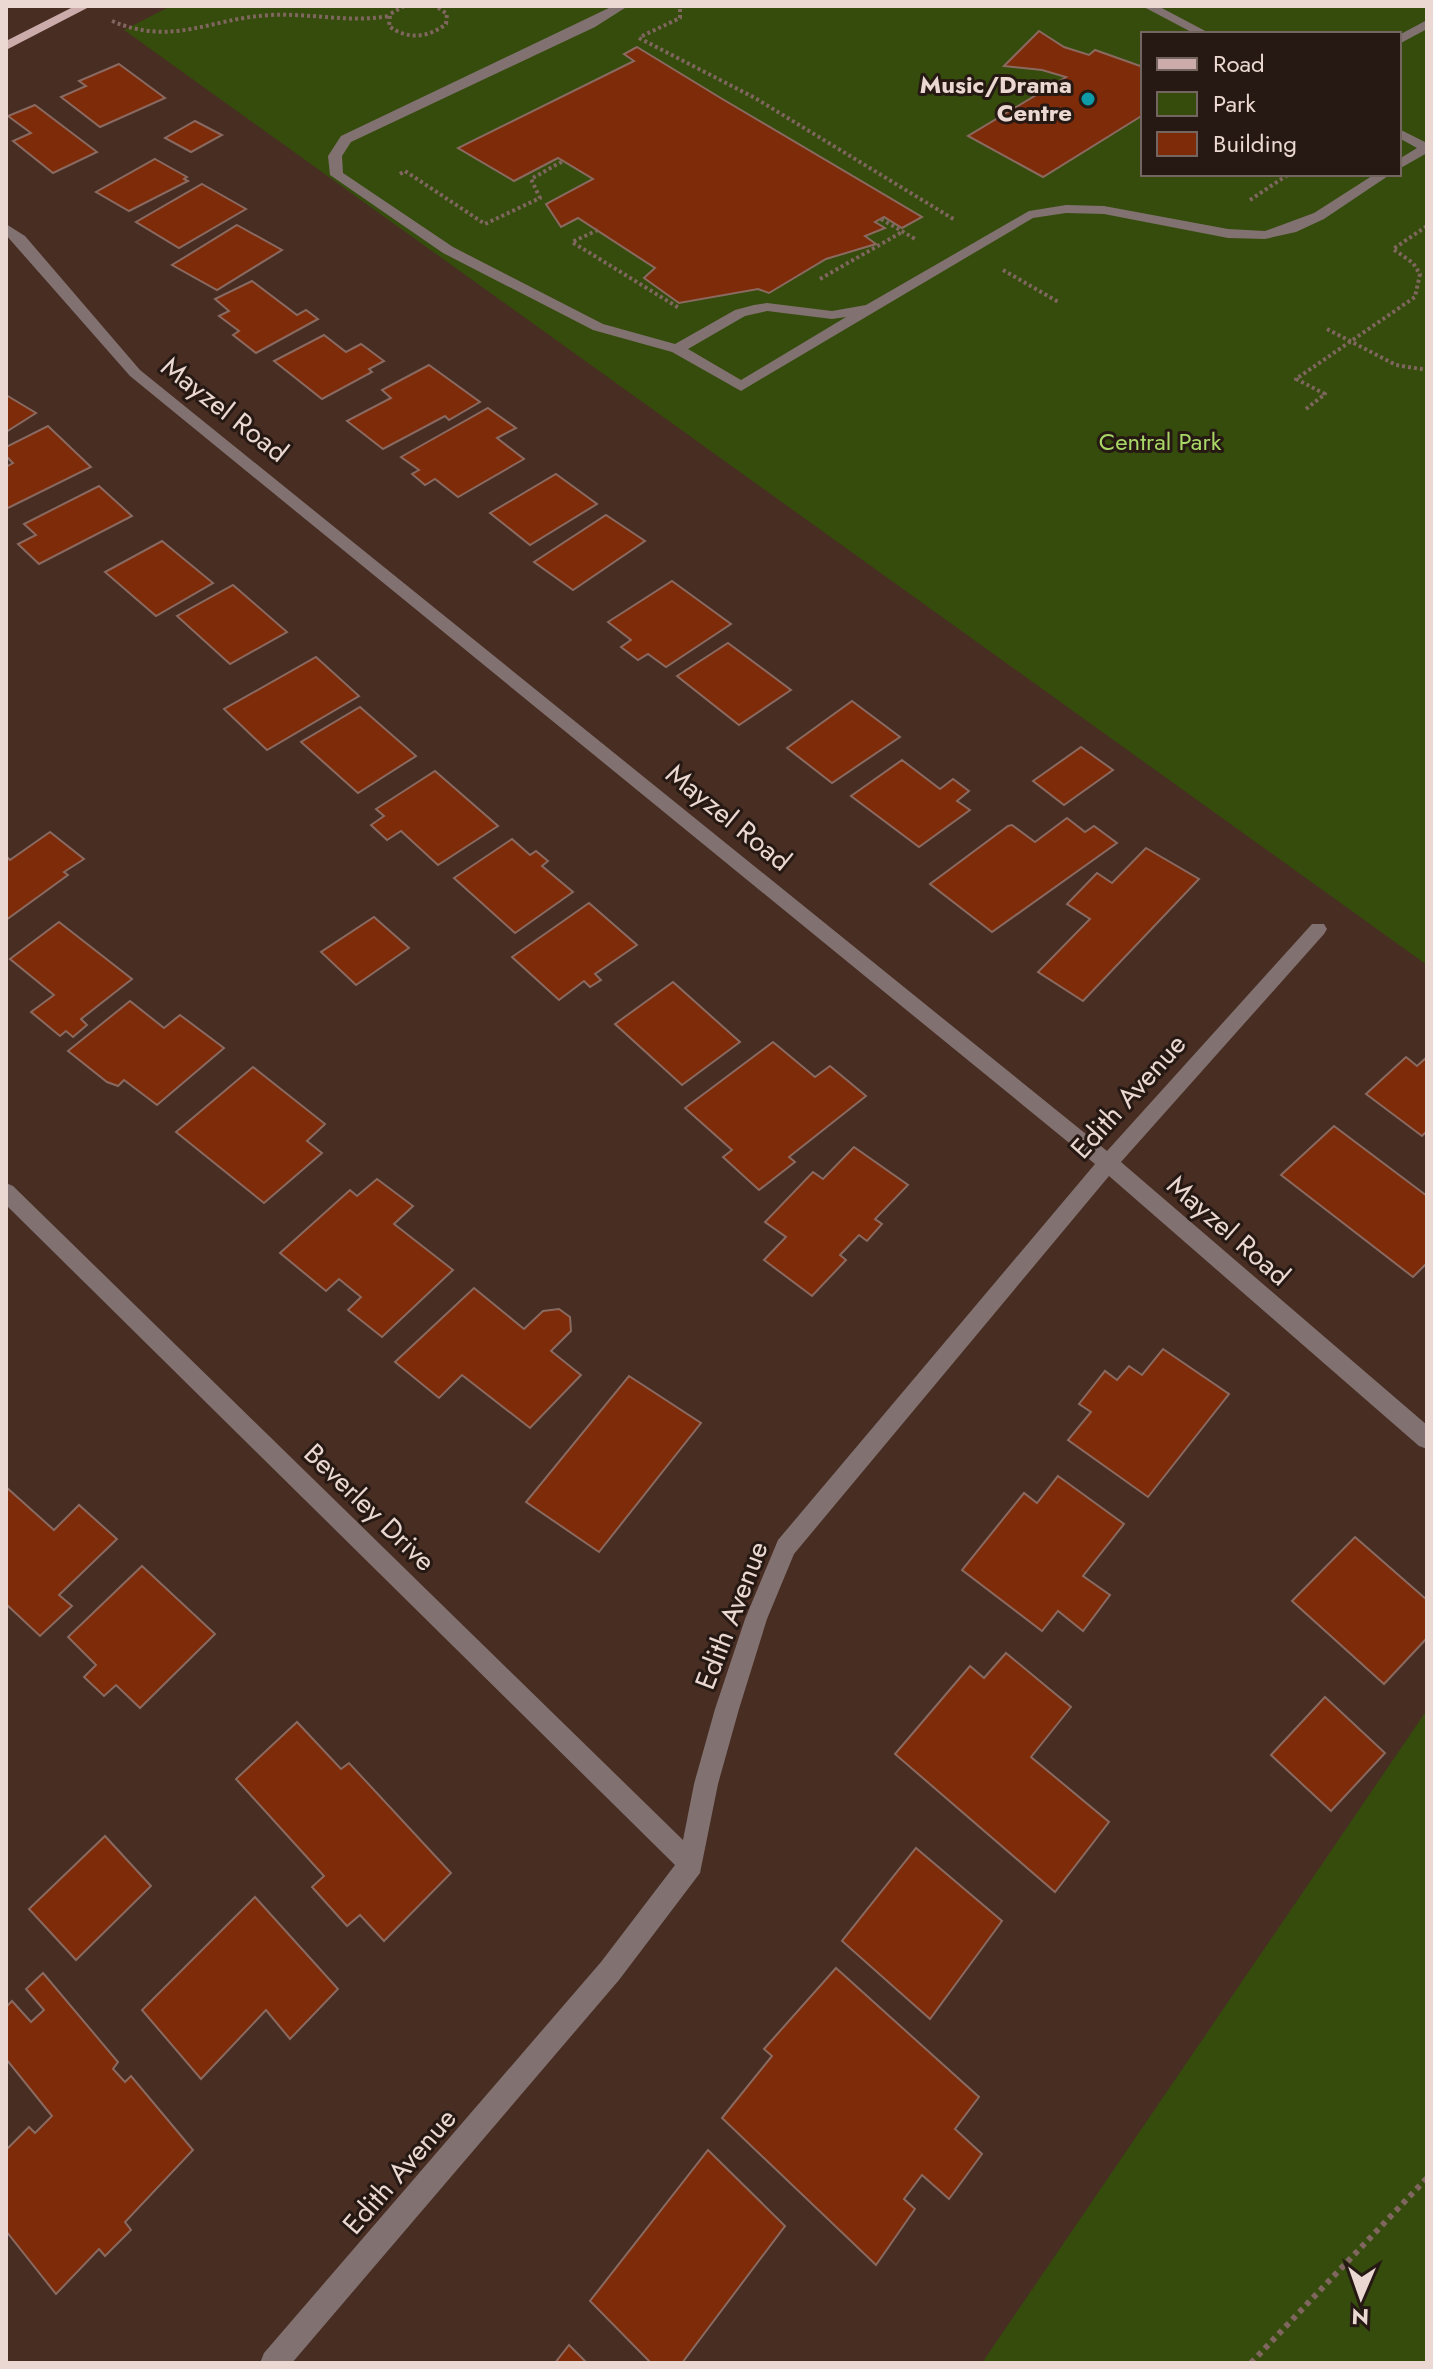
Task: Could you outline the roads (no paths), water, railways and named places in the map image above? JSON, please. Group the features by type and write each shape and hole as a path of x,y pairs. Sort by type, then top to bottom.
{"main road":[{"path":"6,46 85,6"}],"street":[{"path":"622,6 591,24 346,139 336,150 333,163 337,175 448,250 598,327 677,349 741,386 1029,215 1077,207 1256,235 1276,234 1307,223 1381,176"},
{"path":"1148,6 1201,32"},
{"path":"1401,39 1427,24"},
{"path":"1401,134 1427,148"},
{"path":"1401,164 1427,148"},
{"name":"Mayzel Road","path":"6,228 20,239 135,373 1108,1163 1427,1439"},
{"path":"677,349 740,313 754,309 767,307 832,315 870,309"},
{"name":"Edith Avenue","path":"274,2363 610,1971 691,1864 706,1784 727,1709 756,1619 786,1547 1108,1163 1318,929"},
{"name":"Beverley Drive","path":"6,1192 691,1864"}],"place":[{"name":"Music/Drama Centre","path":"1088,99"}],"park label":[{"name":"Central Park","path":"1160,442"}]}
